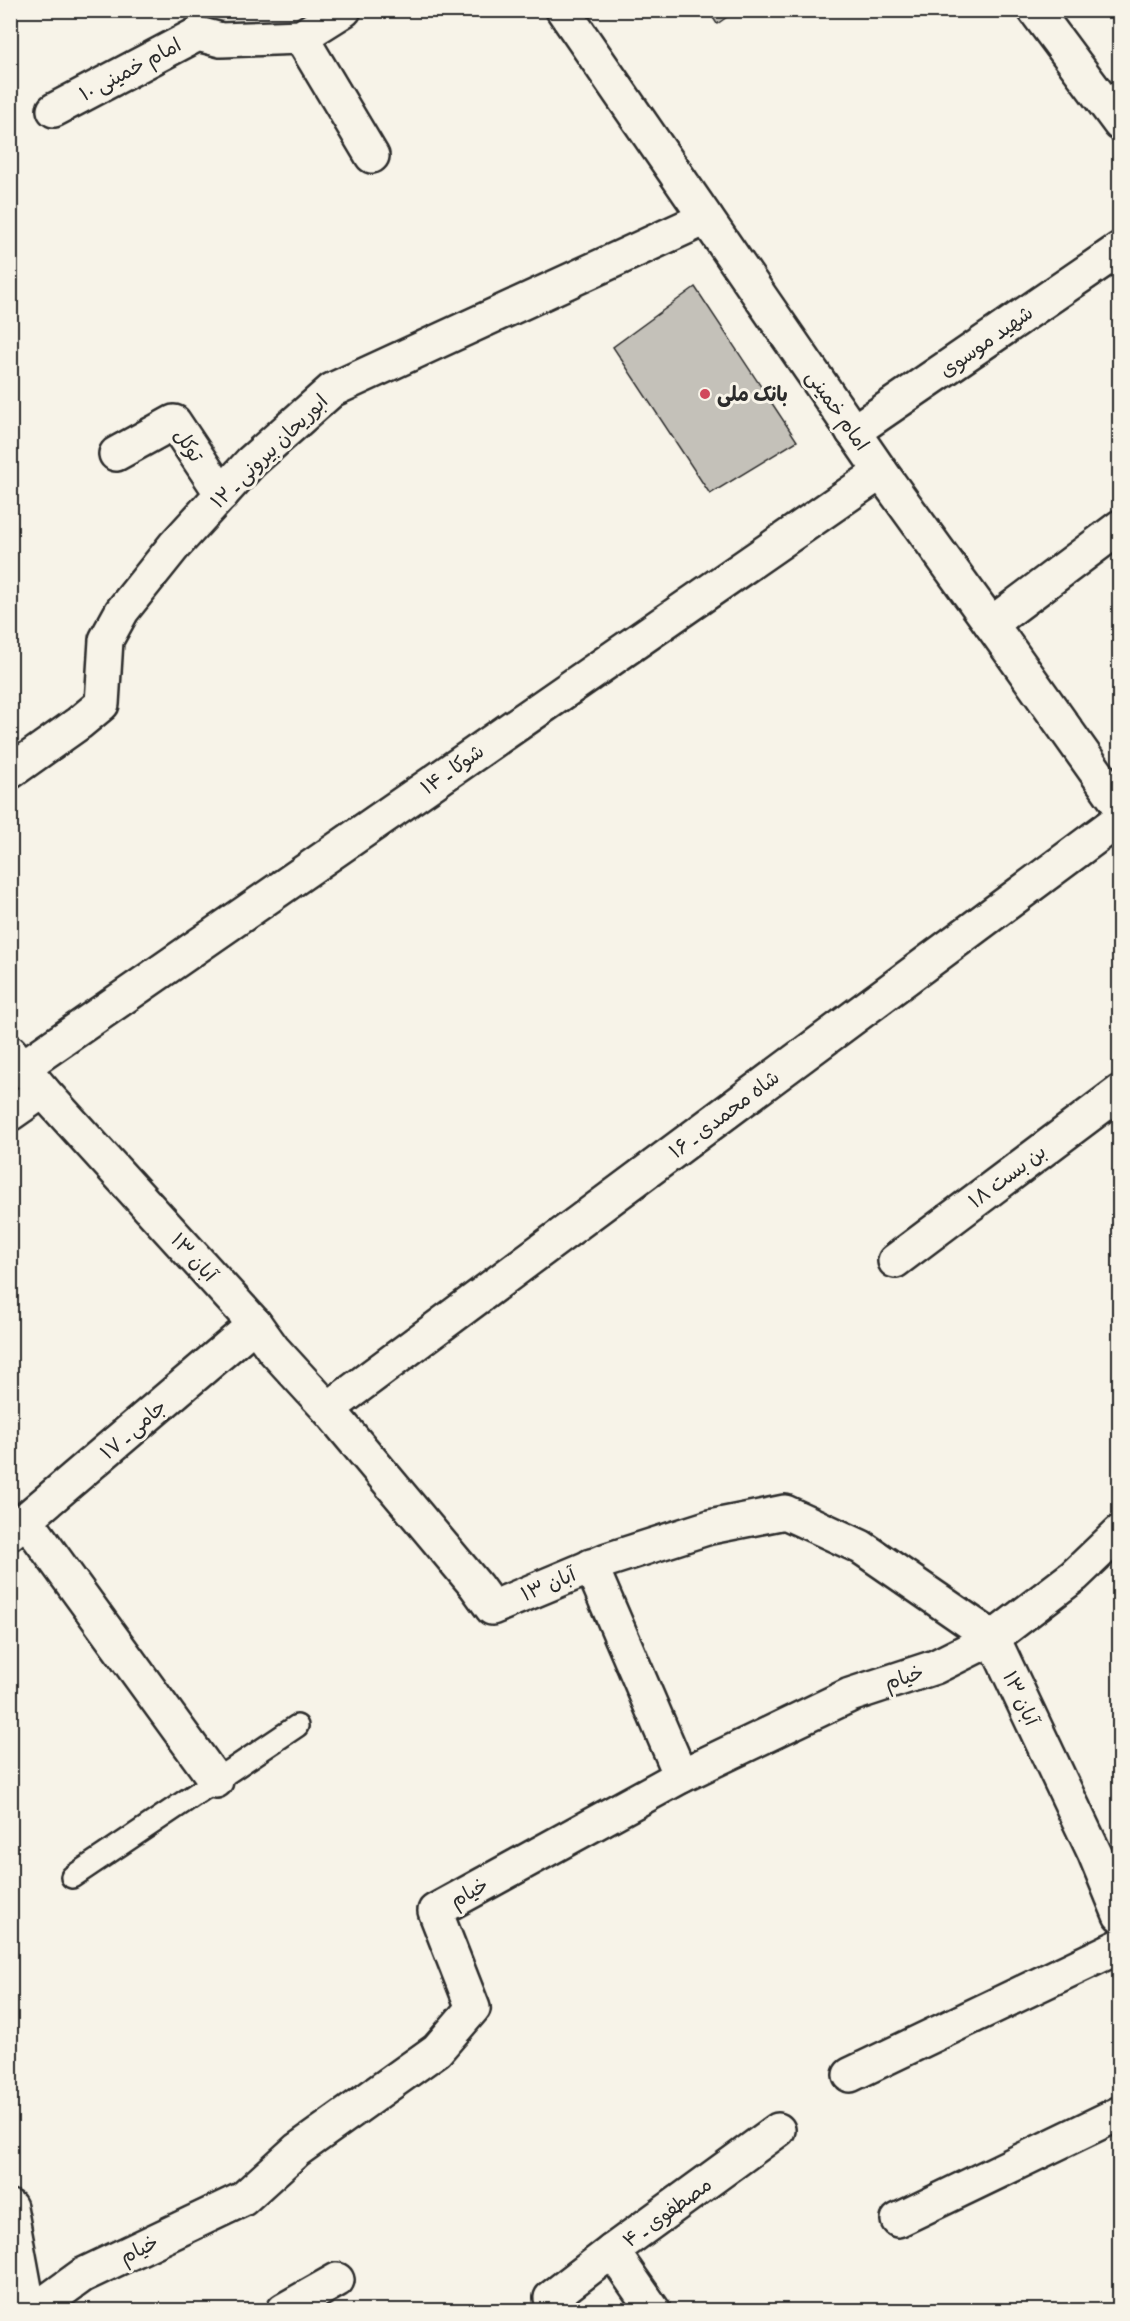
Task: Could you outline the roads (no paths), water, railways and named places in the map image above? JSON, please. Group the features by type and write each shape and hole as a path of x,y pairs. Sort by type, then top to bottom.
{"street":[{"name":"امام خمینی ۱۰","path":"54,110 192,22 221,40 301,37 344,10"},
{"name":"امام خمینی","path":"563,10 853,432 1119,806"},
{"path":"1035,10 1119,124"},
{"path":"301,37 372,156"},
{"name":"ابوریحان بیرونی ـ ۱۲","path":"10,771 79,723 102,704 106,640 122,611 174,546 252,462 332,390 706,218"},
{"name":"شهید موسوی","path":"853,432 1119,249"},
{"name":"توکل","path":"116,454 174,422 222,494"},
{"name":"شوکا ـ ۱۴","path":"16,1059 881,472"},
{"path":"991,624 1119,527"},
{"name":"شاه محمدی ـ ۱۶","path":"328,1409 1119,819"},
{"name":"۱۳ آبان","path":"16,1059 255,1324 273,1349 328,1409 492,1608 591,1566 710,1527 785,1512 861,1547 993,1638 1095,1854 1119,1915"},
{"path":"10,1114 43,1091"},
{"name":"بن بست ۱۸","path":"896,1261 1119,1092"},
{"name":"جامی ـ ۱۷","path":"19,1527 255,1324"},
{"path":"19,1527 216,1781"},
{"name":"خیام","path":"35,2310 83,2275 243,2199 297,2150 437,2050 472,2008 435,1911 681,1776 850,1695 934,1667 993,1638 1074,1576 1119,1532"},
{"path":"591,1566 681,1776"},
{"path":"850,2075 1119,1946"},
{"path":"898,2220 1119,2113"},
{"name":"مصطفوی ـ ۴","path":"652,2310 612,2251 778,2130"},
{"path":"10,2207 13,2244 29,2310"},
{"path":"551,2298 612,2251"},
{"path":"284,2310 337,2280"}],"lane":[{"path":"72,1877 297,1726"}],"place":[{"name":"بانک ملی","path":"705,394"}]}
